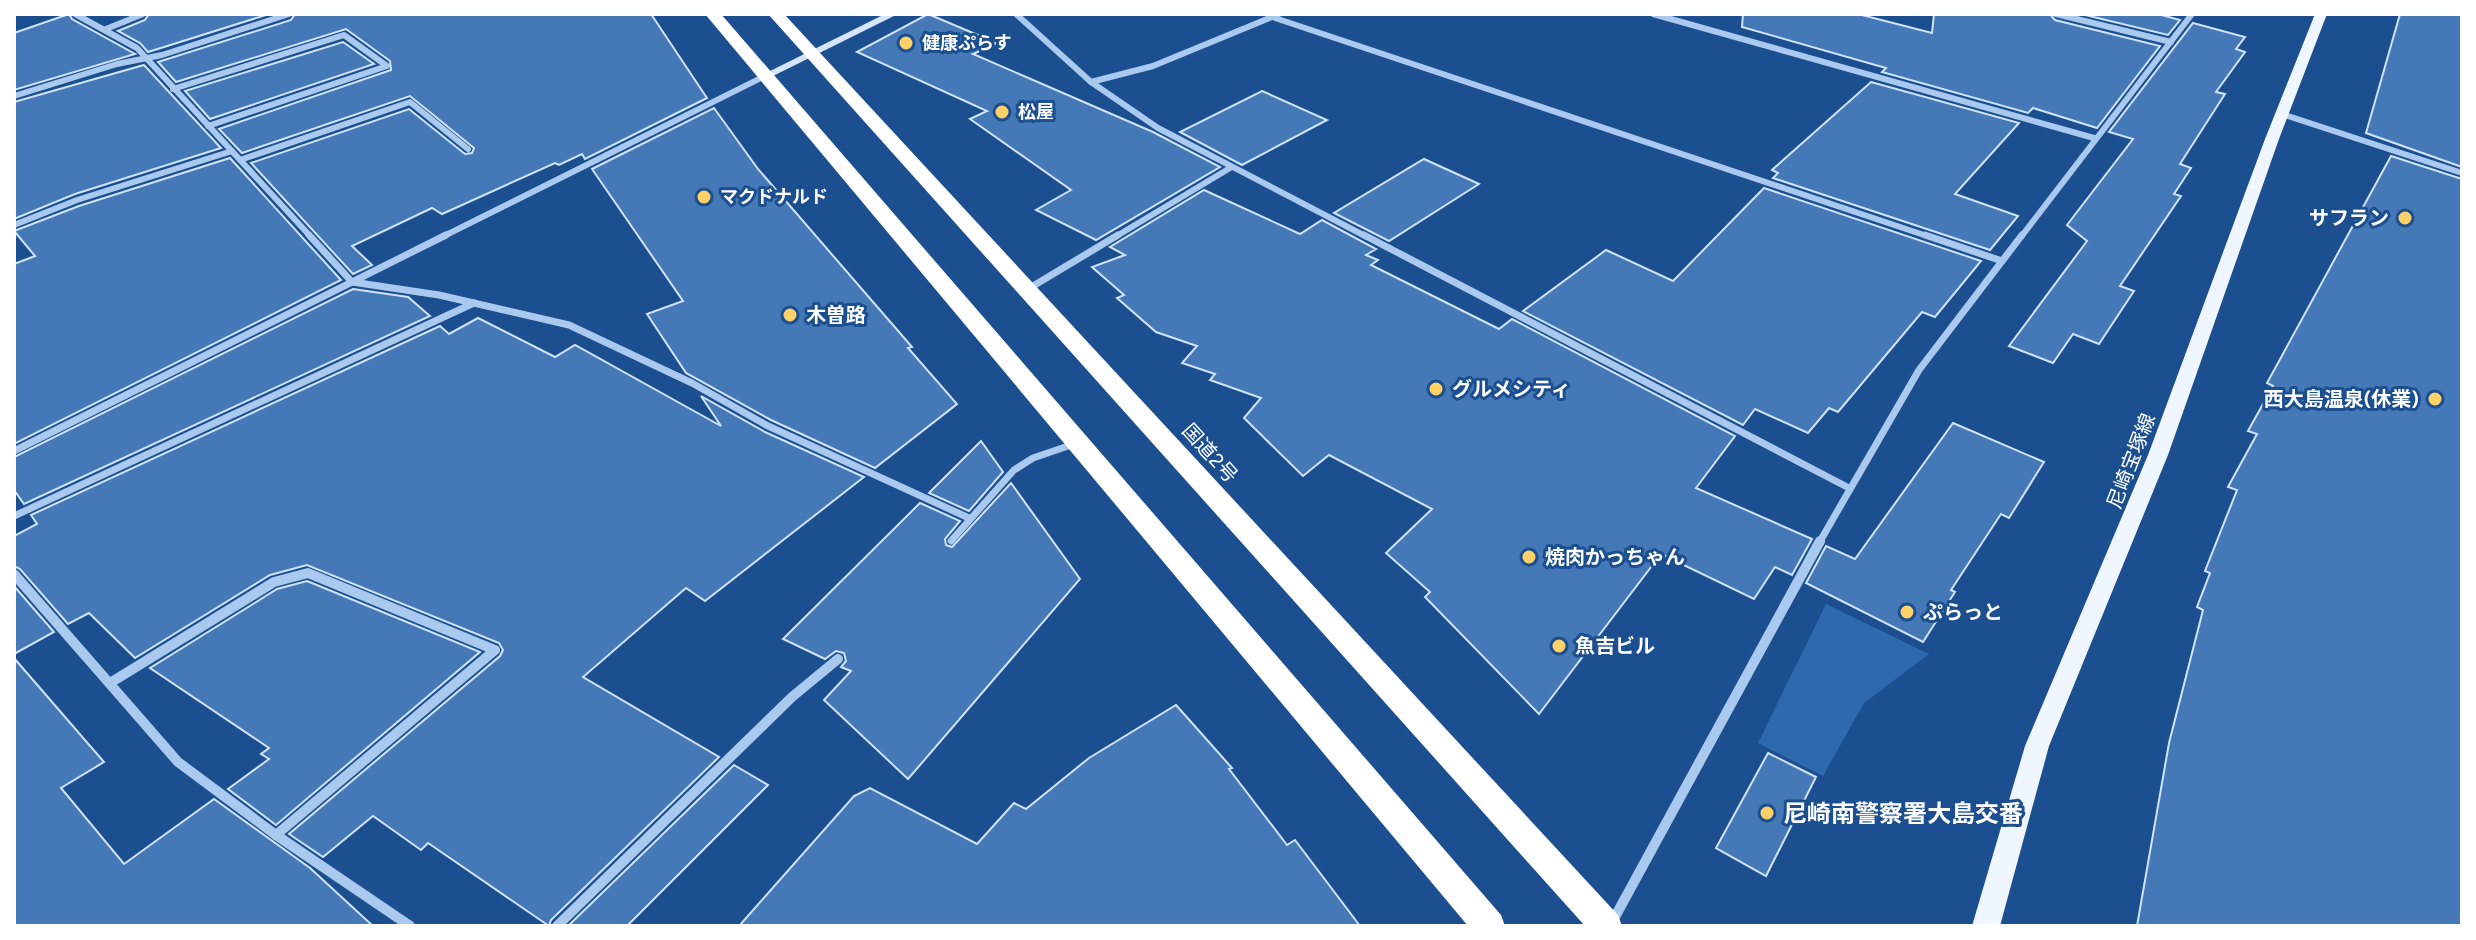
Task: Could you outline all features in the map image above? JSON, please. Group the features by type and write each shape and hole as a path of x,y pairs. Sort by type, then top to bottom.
{"highway":[{"path":"713,14 1489,926"},
{"name":"国道2号","path":"776,14 1608,926"}],"main road":[{"name":"尼崎宝塚線","path":"1986,926 2037,746 2158,455 2321,14"}],"street":[{"path":"75,14 137,48 352,282 475,302 569,325 692,383 768,426 969,518"},
{"path":"106,29 143,14"},
{"path":"14,96 289,14"},
{"path":"14,451 893,14"},
{"path":"1016,14 1091,82 1158,128 1849,488"},
{"path":"1653,14 2094,138"},
{"path":"2056,14 2171,42"},
{"path":"1608,926 1849,488 1919,370 2192,14"},
{"path":"1091,82 1153,66 1277,16 2002,261"},
{"path":"173,89 344,35 387,66 208,126"},
{"path":"240,160 410,102 468,149"},
{"path":"2282,114 2462,173"},
{"path":"14,225 77,200 232,151"},
{"path":"1027,291 1230,168"},
{"path":"14,516 475,302"},
{"path":"951,541 1014,470 1033,458 1079,442"},
{"path":"110,683 274,582 299,573 308,573 495,650 276,835"},
{"path":"14,574 178,762 276,835 410,926"},
{"path":"557,926 792,697 838,659"}],"shaded area":[{"path":"1826,604 1929,654 1864,703 1823,776 1758,743"}],"building":[{"path":"69,14 72,19 135,54 14,90 14,33"},
{"path":"149,14 269,14 148,52 140,43 118,31 145,20"},
{"path":"295,14 651,14 707,98 585,159 582,154 559,165 555,163 442,214 432,208 352,246 372,265 353,274 251,163 409,109 465,154 472,153 474,148 410,96 242,153 219,129 391,70 390,61 346,29 176,82 158,62 291,20"},
{"path":"928,14 997,43 973,54 1153,132 1220,167 1096,240 1036,210 1071,190 970,119 987,111 857,52"},
{"path":"1743,14 1858,14 1932,33 1934,14 2050,14 2055,20 2160,46 2097,128 2033,108 2028,113 1882,72 1886,68 1742,27"},
{"path":"2081,14 2158,14 2180,20 2168,35"},
{"path":"2400,14 2462,14 2462,167 2366,133"},
{"path":"2193,23 2245,37 2236,49 2245,52 2216,92 2225,94 2180,164 2191,168 2174,194 2181,196 2120,286 2134,291 2099,344 2073,334 2053,363 2009,346 2087,241 2067,225 2133,139 2109,132"},
{"path":"343,42 374,64 210,119 185,91"},
{"path":"144,65 221,148 75,194 14,219 14,102"},
{"path":"1871,82 2019,123 1955,194 2018,216 1990,250 1773,178 1778,173 1772,170"},
{"path":"1262,91 1327,120 1242,165 1180,132"},
{"path":"714,108 758,169 912,347 908,348 957,404 875,468 771,420 686,373 647,314 683,301 592,169"},
{"path":"2391,156 2462,179 2462,926 2137,926 2169,743 2203,610 2197,607 2210,573 2205,571 2237,490 2228,487 2257,434 2248,431 2273,386 2267,383"},
{"path":"230,158 341,280 14,444 14,264 35,256 14,231 79,206"},
{"path":"1424,159 1479,184 1389,241 1334,213"},
{"path":"1764,188 1981,261 1935,317 1922,312 1838,412 1829,408 1808,433 1755,409 1743,425 1523,311 1606,250 1673,281"},
{"path":"1204,190 1300,234 1322,220 1376,249 1366,255 1378,260 1371,265 1499,329 1512,319 1735,436 1696,488 1812,539 1792,575 1775,567 1754,599 1661,554 1539,714 1425,597 1430,592 1386,553 1432,509 1329,455 1303,476 1244,418 1261,398 1210,380 1215,374 1182,363 1197,346 1156,332 1117,298 1124,295 1092,267 1125,255 1110,247"},
{"path":"353,289 408,297 430,316 24,504 14,490 14,457"},
{"path":"478,318 555,357 575,345 721,426 701,396 765,432 864,477 705,601 686,588 583,677 719,757 551,920 549,926 428,843 421,850 373,816 323,857 289,834 500,656 503,650 499,643 307,565 270,575 135,658 89,613 68,624 14,566 14,536 37,524 31,515 440,326 449,334"},
{"path":"1953,423 2044,462 2009,518 2001,514 1951,590 1955,592 1923,642 1806,583 1826,546 1855,559"},
{"path":"981,441 1003,472 969,511 929,493"},
{"path":"1011,483 1080,579 908,779 824,700 851,671 841,667 846,661 844,653 836,651 825,659 783,639 920,503 960,521 945,539 946,545 952,547"},
{"path":"307,581 480,652 276,825 228,789 269,759 261,754 269,748 150,668 277,589"},
{"path":"14,586 54,632 14,654"},
{"path":"14,658 104,762 61,788 124,864 214,799 310,868 373,926 14,926"},
{"path":"1176,705 1232,768 1229,769 1287,845 1295,840 1360,926 739,926 854,796 870,788 977,844 1014,803 1026,809 1089,758"},
{"name":"尼崎南警察署大島交番","path":"1768,753 1816,777 1766,876 1716,848"},
{"path":"734,765 768,785 627,926 568,926"}],"place":[{"name":"健康ぷらす","path":"906,43"},
{"name":"松屋","path":"1002,112"},
{"name":"マクドナルド","path":"704,197"},
{"name":"サフラン","path":"2405,218"},
{"name":"木曽路","path":"790,315"},
{"name":"グルメシティ","path":"1436,389"},
{"name":"西大島温泉(休業)","path":"2435,399"},
{"name":"焼肉かっちゃん","path":"1529,557"},
{"name":"ぷらっと","path":"1907,612"},
{"name":"魚吉ビル","path":"1559,646"},
{"name":"尼崎南警察署大島交番","path":"1767,813"}]}
